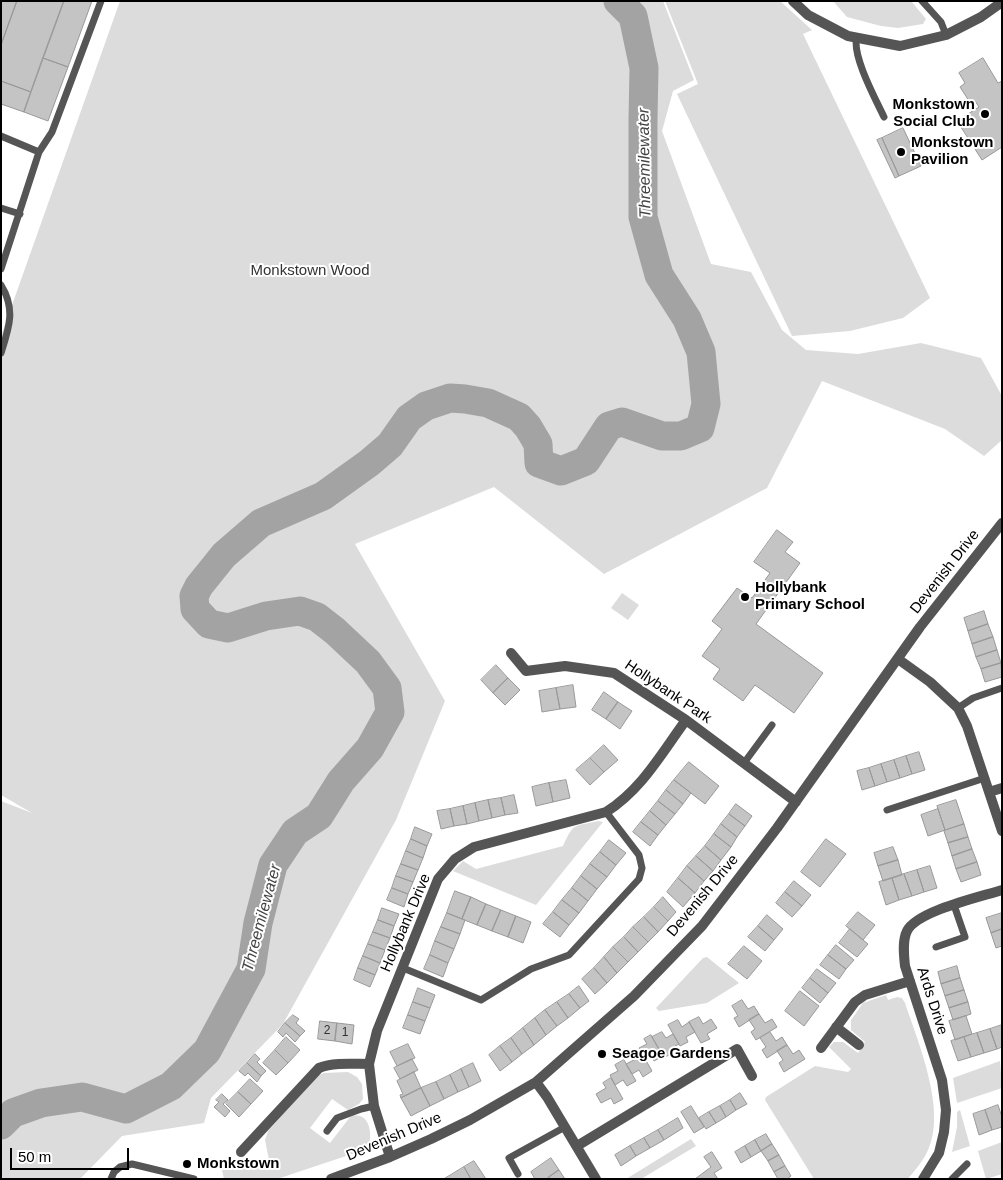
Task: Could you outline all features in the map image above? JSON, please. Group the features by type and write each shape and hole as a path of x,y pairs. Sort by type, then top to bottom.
{"street":[{"path":"793,1 808,14 848,36 900,46 946,35 980,17 1002,2"},
{"name":"Devenish Drive","path":"332,1179 390,1157 470,1120 536,1082 613,1016 702,926 796,802 920,627 1002,523"},
{"name":"Hollybank Park","path":"511,653 526,670 565,666 614,672 686,720 796,802"},
{"path":"898,659 930,682 958,708 967,726 1002,831"},
{"name":"Hollybank Drive","path":"390,1157 374,1106 369,1064 377,1031 438,880 455,859 474,847 606,812 639,786 686,720"},
{"path":"989,792 1002,788"},
{"name":"Ards Drive","path":"923,1179 939,1152 944,1132 946,1110 942,1080 910,981 904,955 906,932 916,921 930,913 1002,890"},
{"path":"822,1048 859,998 910,981"},
{"path":"836,1027 859,1044"},
{"path":"577,1146 737,1049 752,1076"},
{"path":"241,1152 319,1068 325,1065 337,1064 369,1064"},
{"path":"536,1082 596,1179"}],"lane":[{"path":"1,269 40,152 52,132 100,1"},
{"path":"922,1 941,22 946,35"},
{"path":"857,37 855,42 863,71 884,117"},
{"path":"1,136 40,152"},
{"path":"1,208 20,214"},
{"path":"1,285 8,296 10,326 1,353"},
{"path":"958,708 973,698 1002,688"},
{"path":"744,763 772,725"},
{"path":"887,810 985,778"},
{"path":"403,968 481,1000 531,969 569,955 639,879 642,868 639,855 606,812"},
{"path":"936,947 965,937 954,905"},
{"path":"327,1131 337,1118 374,1106"},
{"path":"518,1174 509,1158 565,1127"},
{"path":"111,1179 114,1172 120,1167 132,1164 194,1179"},
{"path":"952,1179 967,1164"}],"green space":[{"name":"Monkstown Wood","path":"120,1 663,1 694,80 673,91 662,131 711,264 751,272 782,330 806,350 858,354 921,343 981,358 1002,396 1002,440 984,456 945,429 822,381 767,488 604,574 494,487 355,544 445,701 396,820 283,1024 211,1098 204,1123 122,1136 80,1179 1,1179 1,801 32,813 1,795 1,336"},
{"path":"665,1 780,1 812,30 803,34 930,298 903,318 850,331 792,336 677,94 698,84"},
{"path":"833,1 911,1 926,19 923,24 898,28 881,26 847,17"},
{"path":"622,593 639,605 628,620 611,608"},
{"path":"598,821 603,822 536,905 453,871 463,861 476,869 563,846 572,829 579,825"},
{"path":"707,957 739,983 707,1003 659,1011 656,1008 703,958"},
{"path":"886,995 888,1000 897,997 902,998 923,1056 932,1096 934,1116 933,1134 928,1150 908,1179 814,1179 765,1100 766,1097 815,1066 848,1072 851,1069 829,1047 834,1042 843,1042 858,1053 865,1042 851,1030 851,1020 863,1003"},
{"path":"1000,1061 1002,1088 957,1103 953,1078"},
{"path":"348,1072 357,1077 362,1084 363,1099 359,1104 348,1110 332,1099 310,1128 330,1143 350,1117 362,1117 366,1120 370,1131 367,1149 277,1179 224,1179 222,1170 269,1160 265,1140 268,1131 317,1076 324,1073"},
{"path":"960,1110 970,1146 952,1152 957,1127 957,1112"},
{"path":"691,1139 696,1146 641,1179 626,1179"},
{"path":"1002,1142 1002,1174 986,1179 978,1151"}],"building":[{"path":"1,1 17,1 1,45"},
{"path":"17,1 64,1 31,92 1,81 1,45"},
{"path":"64,1 92,1 68,67 43,58"},
{"path":"43,58 68,67 48,121 24,112"},
{"name":"Monkstown Social Club","path":"983,58 998,83 1002,81 1002,147 982,160 957,121 979,107 975,101 971,104 960,87 965,83 959,73"},
{"path":"1,81 31,92 24,112 1,104"},
{"name":"Monkstown Pavilion","path":"903,128 921,166 899,176 882,138"},
{"path":"882,138 899,176 895,178 877,140"},
{"path":"777,530 793,542 785,552 800,563 756,624 823,673 794,713 755,685 743,701 713,679 720,669 702,656 722,629 712,621 737,588 752,598 770,573 754,562"},
{"path":"984,611 988,624 968,631 964,618"},
{"path":"988,624 993,637 972,644 968,631"},
{"path":"993,637 997,650 976,657 972,644"},
{"path":"997,650 1001,663 981,669 976,657"},
{"path":"1001,663 1002,677 985,682 981,669"},
{"path":"496,665 508,678 493,693 481,680"},
{"path":"508,678 520,690 505,705 493,693"},
{"path":"573,685 576,707 560,709 556,688"},
{"path":"556,688 560,709 542,712 539,691"},
{"path":"604,692 618,702 606,719 592,710"},
{"path":"618,702 632,711 620,729 606,719"},
{"path":"604,745 618,760 604,772 590,758"},
{"path":"919,752 925,770 912,774 906,756"},
{"path":"906,756 912,774 900,778 894,760"},
{"path":"590,758 604,772 590,785 576,770"},
{"path":"894,760 900,778 887,782 881,764"},
{"path":"689,762 719,786 705,804 674,780"},
{"path":"881,764 887,782 875,786 869,768"},
{"path":"869,768 875,786 862,790 857,771"},
{"path":"566,780 570,798 553,802 549,783"},
{"path":"674,780 691,793 683,804 666,790"},
{"path":"549,783 553,802 536,806 532,787"},
{"path":"666,790 683,804 675,814 658,801"},
{"path":"514,795 518,813 505,815 501,798"},
{"path":"501,798 505,815 492,818 488,800"},
{"path":"488,800 492,818 479,821 475,803"},
{"path":"956,800 964,824 945,830 937,806"},
{"path":"658,801 675,814 666,825 650,811"},
{"path":"475,803 479,821 467,824 463,806"},
{"path":"736,804 752,816 745,826 729,814"},
{"path":"463,806 467,824 454,826 450,809"},
{"path":"450,809 454,826 441,829 437,811"},
{"path":"938,809 945,830 928,836 921,815"},
{"path":"650,811 666,825 658,835 641,822"},
{"path":"729,814 745,826 737,837 721,824"},
{"path":"641,822 658,835 650,846 633,832"},
{"path":"721,824 737,837 731,847 714,834"},
{"path":"964,824 968,837 948,843 944,831"},
{"path":"415,827 432,834 427,846 411,839"},
{"path":"714,834 731,847 721,860 705,846"},
{"path":"968,837 972,849 952,856 948,843"},
{"path":"411,839 427,846 423,858 406,851"},
{"path":"826,839 846,854 820,887 801,872"},
{"path":"609,840 626,853 616,865 600,852"},
{"path":"705,846 721,860 713,871 696,856"},
{"path":"893,847 898,860 878,866 874,853"},
{"path":"972,849 977,862 956,869 952,856"},
{"path":"406,851 423,858 418,870 401,864"},
{"path":"600,852 616,865 607,877 590,864"},
{"path":"696,856 713,871 704,881 687,866"},
{"path":"898,860 902,875 883,881 878,866"},
{"path":"977,862 981,875 961,882 956,869"},
{"path":"401,864 418,870 413,882 396,876"},
{"path":"590,864 607,877 597,889 581,876"},
{"path":"687,866 704,881 695,893 678,878"},
{"path":"930,866 937,888 924,892 917,870"},
{"path":"917,870 924,892 912,896 904,874"},
{"path":"904,874 912,896 899,900 892,878"},
{"path":"396,876 413,882 408,894 392,888"},
{"path":"581,876 597,889 588,901 572,888"},
{"path":"678,878 695,893 683,907 667,892"},
{"path":"892,878 899,900 886,905 879,882"},
{"path":"794,881 811,895 802,906 785,892"},
{"path":"392,888 408,894 404,907 387,900"},
{"path":"572,888 588,901 579,913 562,900"},
{"path":"455,891 471,897 462,919 447,913"},
{"path":"785,892 802,906 792,917 776,903"},
{"path":"471,897 486,904 477,925 462,919"},
{"path":"663,897 676,912 668,921 654,907"},
{"path":"562,900 579,913 569,925 553,912"},
{"path":"486,904 501,910 492,931 477,925"},
{"path":"654,907 668,921 658,932 644,917"},
{"path":"382,908 399,914 394,926 378,920"},
{"path":"501,910 516,916 508,937 492,931"},
{"path":"553,912 569,925 560,937 543,924"},
{"path":"858,912 875,925 863,940 846,926"},
{"path":"447,913 465,920 460,934 441,927"},
{"path":"1002,913 1002,929 991,933 986,918"},
{"path":"767,915 783,929 774,940 758,926"},
{"path":"516,916 531,922 523,943 508,937"},
{"path":"644,917 658,932 648,942 633,927"},
{"path":"378,920 394,926 390,938 373,932"},
{"path":"758,926 774,940 765,951 748,937"},
{"path":"441,927 460,934 454,949 435,941"},
{"path":"633,927 648,942 638,952 624,937"},
{"path":"850,929 868,944 857,957 839,943"},
{"path":"1002,929 1002,946 996,948 991,933"},
{"path":"373,932 390,938 385,950 368,944"},
{"path":"624,937 638,952 628,962 613,947"},
{"path":"435,941 454,949 448,963 430,955"},
{"path":"368,944 385,950 380,963 363,956"},
{"path":"836,945 854,960 846,969 828,955"},
{"path":"744,946 762,961 747,979 728,964"},
{"path":"613,947 628,962 617,973 604,957"},
{"path":"430,955 448,963 443,977 424,969"},
{"path":"828,955 846,969 839,979 820,965"},
{"path":"363,956 380,963 375,975 358,968"},
{"path":"604,957 617,973 607,983 594,968"},
{"path":"957,966 960,978 941,984 938,972"},
{"path":"358,968 375,975 370,987 354,980"},
{"path":"594,968 607,983 595,994 582,979"},
{"path":"817,969 836,983 828,993 810,978"},
{"path":"810,978 828,993 820,1003 802,988"},
{"path":"960,978 964,990 945,996 941,984"},
{"path":"579,986 589,1001 580,1008 569,994"},
{"path":"418,988 435,995 430,1008 413,1002"},
{"path":"964,990 968,1002 949,1008 945,996"},
{"path":"800,991 819,1006 804,1026 785,1011"},
{"path":"569,994 580,1008 568,1018 557,1002"},
{"path":"742,1000 748,1009 754,1006 759,1014 739,1027 734,1018 738,1016 732,1006"},
{"path":"413,1002 430,1008 425,1021 408,1015"},
{"path":"557,1002 568,1018 557,1026 545,1010"},
{"path":"968,1002 971,1014 953,1020 949,1008"},
{"path":"545,1010 557,1026 546,1035 535,1018"},
{"path":"759,1014 765,1023 772,1019 777,1027 756,1040 751,1032 755,1029 749,1020"},
{"path":"293,1015 299,1019 296,1023 305,1031 300,1036 285,1023"},
{"path":"408,1015 425,1021 420,1034 403,1028"},
{"path":"966,1016 972,1034 955,1040 949,1021"},
{"path":"699,1017 703,1024 711,1019 717,1028 707,1034 710,1039 701,1043 689,1022"},
{"path":"535,1018 546,1035 534,1045 523,1028"},
{"path":"678,1020 682,1027 689,1022 695,1032 686,1037 688,1042 680,1046 668,1025"},
{"path":"320,1021 337,1023 335,1041 318,1039"},
{"path":"285,1023 300,1036 295,1042 286,1033 283,1037 278,1032"},
{"path":"337,1023 354,1025 352,1044 335,1041"},
{"path":"1002,1025 1002,1047 997,1049 990,1029"},
{"path":"523,1028 534,1045 522,1054 511,1038"},
{"path":"990,1029 997,1049 984,1053 977,1033"},
{"path":"662,1032 666,1038 673,1034 679,1044 670,1049 672,1053 664,1058 652,1037"},
{"path":"770,1032 776,1041 782,1037 787,1045 767,1058 762,1050 766,1047 760,1038"},
{"path":"977,1033 984,1053 971,1057 964,1037"},
{"path":"651,1035 663,1056 654,1061 651,1054 645,1058 639,1048 647,1044 644,1039"},
{"path":"286,1037 300,1050 288,1063 275,1050"},
{"path":"964,1037 971,1057 958,1061 951,1041"},
{"path":"511,1038 522,1054 512,1062 500,1046"},
{"path":"408,1044 415,1058 397,1066 390,1052"},
{"path":"787,1045 793,1054 799,1050 805,1059 784,1072 779,1063 783,1060 777,1051"},
{"path":"500,1046 512,1062 500,1071 489,1055"},
{"path":"275,1050 288,1063 276,1075 263,1063"},
{"path":"640,1050 652,1071 643,1077 639,1070 632,1074 626,1064 634,1060 632,1055"},
{"path":"255,1054 260,1059 257,1062 266,1071 261,1076 247,1063"},
{"path":"412,1059 418,1070 400,1079 394,1068"},
{"path":"624,1060 636,1081 627,1086 623,1080 615,1085 610,1075 618,1071 615,1065"},
{"path":"247,1063 261,1076 257,1082 248,1073 245,1076 239,1071"},
{"path":"473,1063 481,1081 469,1087 461,1069"},
{"path":"461,1069 469,1087 458,1092 450,1075"},
{"path":"414,1072 421,1088 401,1098 400,1095 403,1094 397,1081"},
{"path":"450,1075 458,1092 444,1099 436,1082"},
{"path":"611,1078 623,1099 614,1104 611,1098 601,1103 596,1094 606,1088 603,1083"},
{"path":"250,1079 263,1091 251,1104 238,1092"},
{"path":"436,1082 444,1099 430,1106 421,1088"},
{"path":"421,1088 430,1106 411,1116 401,1098"},
{"path":"238,1092 251,1104 239,1117 226,1104"},
{"path":"740,1093 747,1104 736,1110 730,1100"},
{"path":"222,1094 228,1100 223,1104 230,1111 225,1117 214,1107 219,1102 216,1100"},
{"path":"730,1100 736,1110 726,1117 720,1106"},
{"path":"998,1105 1002,1117 1002,1127 992,1130 985,1110"},
{"path":"691,1106 704,1127 694,1133 681,1112"},
{"path":"720,1106 726,1117 716,1123 709,1112"},
{"path":"985,1110 992,1130 979,1135 973,1114"},
{"path":"709,1112 716,1123 706,1129 699,1118"},
{"path":"678,1118 683,1128 664,1140 658,1130"},
{"path":"658,1130 664,1140 650,1148 644,1138"},
{"path":"766,1134 772,1144 761,1151 755,1140"},
{"path":"644,1138 650,1148 636,1156 630,1146"},
{"path":"755,1140 761,1151 751,1157 745,1146"},
{"path":"772,1144 779,1155 768,1161 761,1151"},
{"path":"630,1146 636,1156 621,1166 615,1155"},
{"path":"745,1146 751,1157 741,1163 735,1152"},
{"path":"712,1152 722,1168 714,1173 718,1179 695,1179 711,1167 704,1157"},
{"path":"779,1155 785,1166 774,1172 768,1161"},
{"path":"551,1158 559,1170 546,1179 535,1179 531,1172"},
{"path":"474,1161 486,1179 471,1179 464,1167"},
{"path":"785,1166 791,1176 787,1179 778,1179 774,1172"},
{"path":"464,1167 471,1179 444,1179"},
{"path":"559,1170 565,1179 550,1179 549,1177"}],"waterway":[{"name":"Threemilewater","path":"1,1125 13,1113 41,1103 82,1097 126,1109 171,1086 207,1051 251,969 258,923 273,865 295,832 319,816 341,781 370,748 390,712 387,688 368,662 317,617 300,611 266,616 228,628 209,624 195,609 194,596 199,586 224,555 261,523 323,496 369,463 390,445 409,418 426,406 450,398 488,403 519,417 528,427 538,444 539,463 561,471 586,461 609,426 622,422 662,436 681,436 700,428 706,404 701,352 687,319 659,275 643,217 644,68 633,16 618,1"}],"place":[{"name":"Monkstown Social Club","path":"985,114"},
{"name":"Monkstown Pavilion","path":"901,152"},
{"name":"Hollybank Primary School","path":"745,597"},
{"name":"Seagoe Gardens","path":"602,1054"},
{"name":"Monkstown","path":"187,1164"}]}
